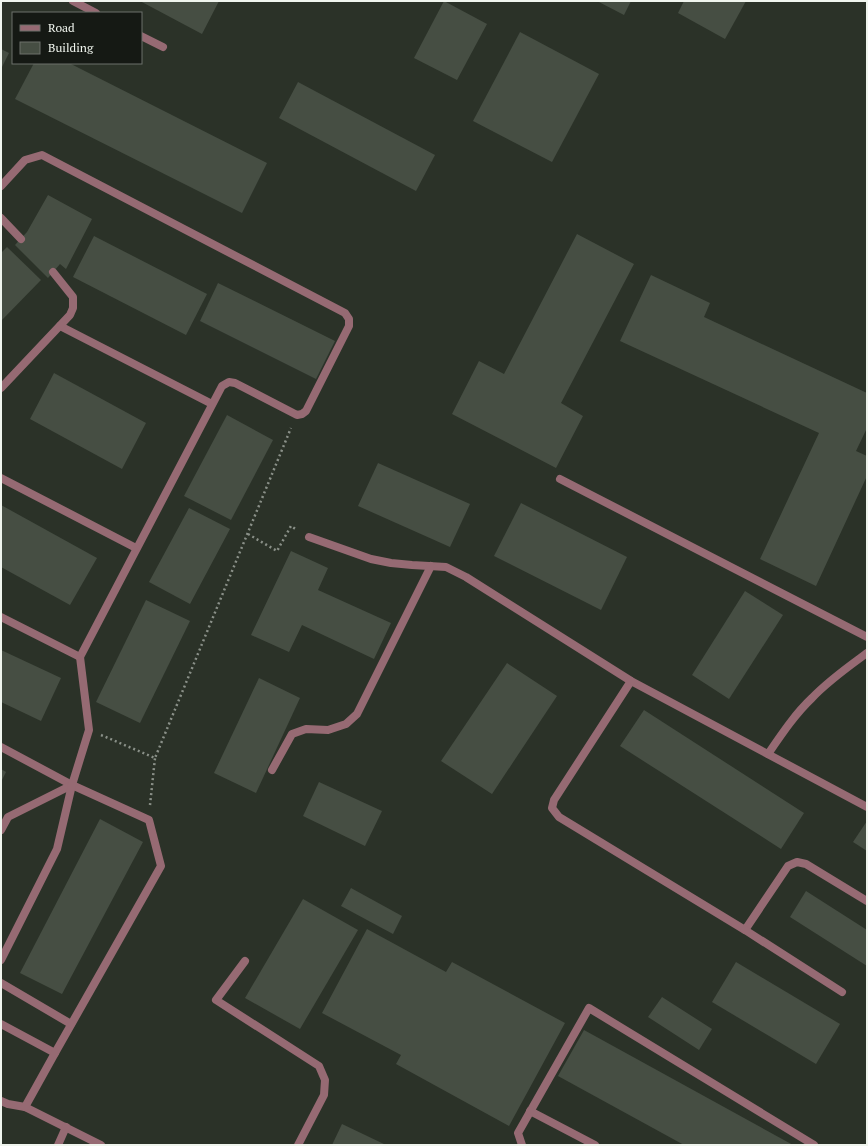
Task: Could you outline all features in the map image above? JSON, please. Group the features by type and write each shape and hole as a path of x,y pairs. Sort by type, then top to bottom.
{"street":[{"path":"73,1 94,12"},
{"path":"142,36 163,47"},
{"path":"1,186 25,160 42,155 345,314 349,319 349,326 306,410 302,414 297,415 235,383 229,382 222,386 212,404 80,657 89,730 72,785 57,849 1,960"},
{"path":"1,218 21,239"},
{"path":"1,388 70,315 73,297 53,272"},
{"path":"60,326 212,404"},
{"path":"1,478 136,548"},
{"path":"560,479 867,637"},
{"path":"310,537 371,559 391,563 446,566 466,577 631,681 867,807"},
{"path":"272,770 292,734 306,729 328,730 346,724 357,714 431,566"},
{"path":"1,617 80,657"},
{"path":"768,754 811,698 846,668 867,653"},
{"path":"631,681 554,800 552,808 559,817 745,930 842,992"},
{"path":"1,747 72,785 149,820 161,866 25,1107"},
{"path":"1,830 8,817 72,785"},
{"path":"745,930 788,866 797,862 806,864 867,901"},
{"path":"245,961 216,1000 319,1066 326,1080 324,1094 298,1145"},
{"path":"1,983 71,1024"},
{"path":"522,1145 518,1133 589,1008 814,1145"},
{"path":"1,1024 55,1053"},
{"path":"1,1101 8,1104 25,1107 101,1145"},
{"path":"530,1111 595,1145"},
{"path":"58,1145 66,1127"}],"path":[{"path":"149,820 155,758 297,415"},
{"path":"248,534 277,551 291,526 310,537"},
{"path":"89,730 155,758"}],"building":[{"path":"140,1 219,1 202,34"},
{"path":"444,1 487,24 457,80 414,58"},
{"path":"597,1 631,1 624,15"},
{"path":"684,1 746,1 725,39 678,13"},
{"path":"520,32 599,74 552,162 473,121"},
{"path":"1,49 9,53 1,69"},
{"path":"33,64 71,64 267,163 242,213 15,99"},
{"path":"298,82 435,155 416,191 279,118"},
{"path":"48,195 92,219 66,269 60,264 48,278 15,245 27,232"},
{"path":"577,234 634,264 561,403 583,416 556,468 452,414 479,361 504,374"},
{"path":"94,236 207,294 186,335 73,277"},
{"path":"7,247 41,280 1,321 1,253"},
{"path":"651,275 710,303 704,317 867,393 867,428 856,451 867,456 867,476 816,586 760,559 819,433 620,341"},
{"path":"218,283 335,341 316,379 200,321"},
{"path":"54,373 146,423 122,469 30,419"},
{"path":"227,415 273,440 231,520 184,496"},
{"path":"378,463 470,504 450,547 358,506"},
{"path":"521,503 627,557 601,610 494,556"},
{"path":"1,505 97,558 70,605 1,567"},
{"path":"189,508 230,529 190,604 149,582"},
{"path":"291,551 328,568 318,590 391,623 374,659 302,625 289,652 251,635"},
{"path":"745,591 783,615 729,699 692,675"},
{"path":"146,600 190,621 140,723 96,702"},
{"path":"1,650 61,678 41,721 1,702"},
{"path":"507,663 557,696 492,794 441,761"},
{"path":"259,678 300,698 256,793 214,773"},
{"path":"644,710 804,813 781,849 620,746"},
{"path":"1,769 6,772 1,782"},
{"path":"319,782 382,811 365,846 303,816"},
{"path":"100,819 143,842 62,994 20,973"},
{"path":"867,821 867,851 853,842"},
{"path":"351,888 402,916 393,934 341,906"},
{"path":"806,891 867,930 867,966 790,917"},
{"path":"303,899 358,930 300,1029 245,998"},
{"path":"367,929 446,972 452,962 565,1023 509,1126 396,1064 401,1055 322,1013"},
{"path":"736,962 840,1024 816,1064 712,1002"},
{"path":"662,997 712,1029 699,1050 648,1017"},
{"path":"584,1030 793,1145 684,1145 558,1076"},
{"path":"342,1124 386,1145 332,1145"}]}
